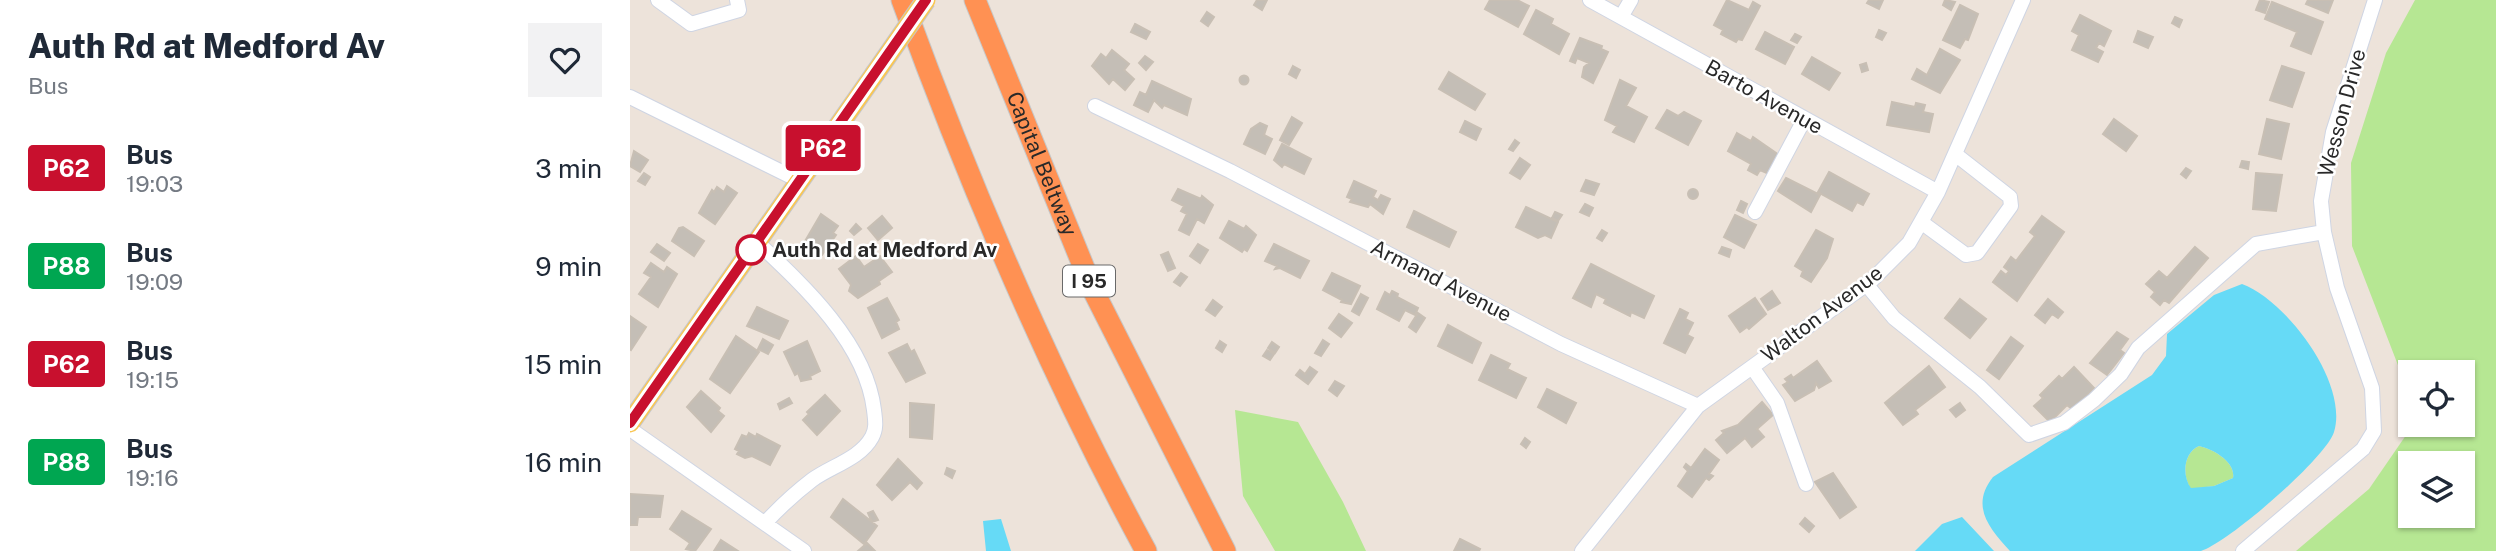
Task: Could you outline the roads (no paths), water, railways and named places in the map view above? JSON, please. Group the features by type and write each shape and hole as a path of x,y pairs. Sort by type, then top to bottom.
{"highway":[{"path":"902,0 940,103 1030,319 1076,417 1146,551"},
{"name":"Capital Beltway","path":"975,0 1010,92 1093,290 1224,551"}],"main road":[{"path":"630,423 926,0"}],"street":[{"path":"658,0 691,24 739,10 737,0"},
{"name":"Barto Avenue","path":"1590,0 1938,192"},
{"path":"1621,17 1631,0"},
{"name":"Walton Avenue","path":"1583,551 1698,406 1866,284 1909,243 1938,192 2023,0"},
{"name":"Wesson Drive","path":"2243,551 2363,449 2374,431 2372,388 2337,288 2324,232 2321,201 2333,132 2375,0"},
{"path":"630,97 800,181"},
{"name":"Armand Avenue","path":"1095,106 1230,171 1561,344 1698,406"},
{"path":"1755,212 1804,120"},
{"path":"1922,222 1966,255 1977,253 1983,247 2011,206 2010,197 1955,154"},
{"path":"1866,284 1894,318 1980,387 2029,435 2064,423 2094,400 2120,373 2138,348 2256,244 2324,232"},
{"path":"757,242 832,318 869,387 876,425 872,436 858,452 813,479 765,523"},
{"path":"1752,366 1777,403 1806,484"},
{"path":"630,429 804,551"}],"water":[{"path":"2242,284 2259,293 2277,307 2310,346 2332,390 2336,412 2334,432 2327,444 2275,498 2232,532 2201,551 2010,551 1995,534 1985,516 1983,498 1993,477 2152,375 2166,356 2167,334 2214,295","holes":["2199,446 2217,453 2227,462 2233,472 2233,478 2214,486 2191,488 2185,471 2187,459 2194,449"]},
{"path":"1962,517 1994,551 1915,551 1942,524"},
{"path":"1001,519 1011,551 986,551 983,521"}],"place":[{"name":"Auth Rd at Medford Av","path":"751,250"}]}
